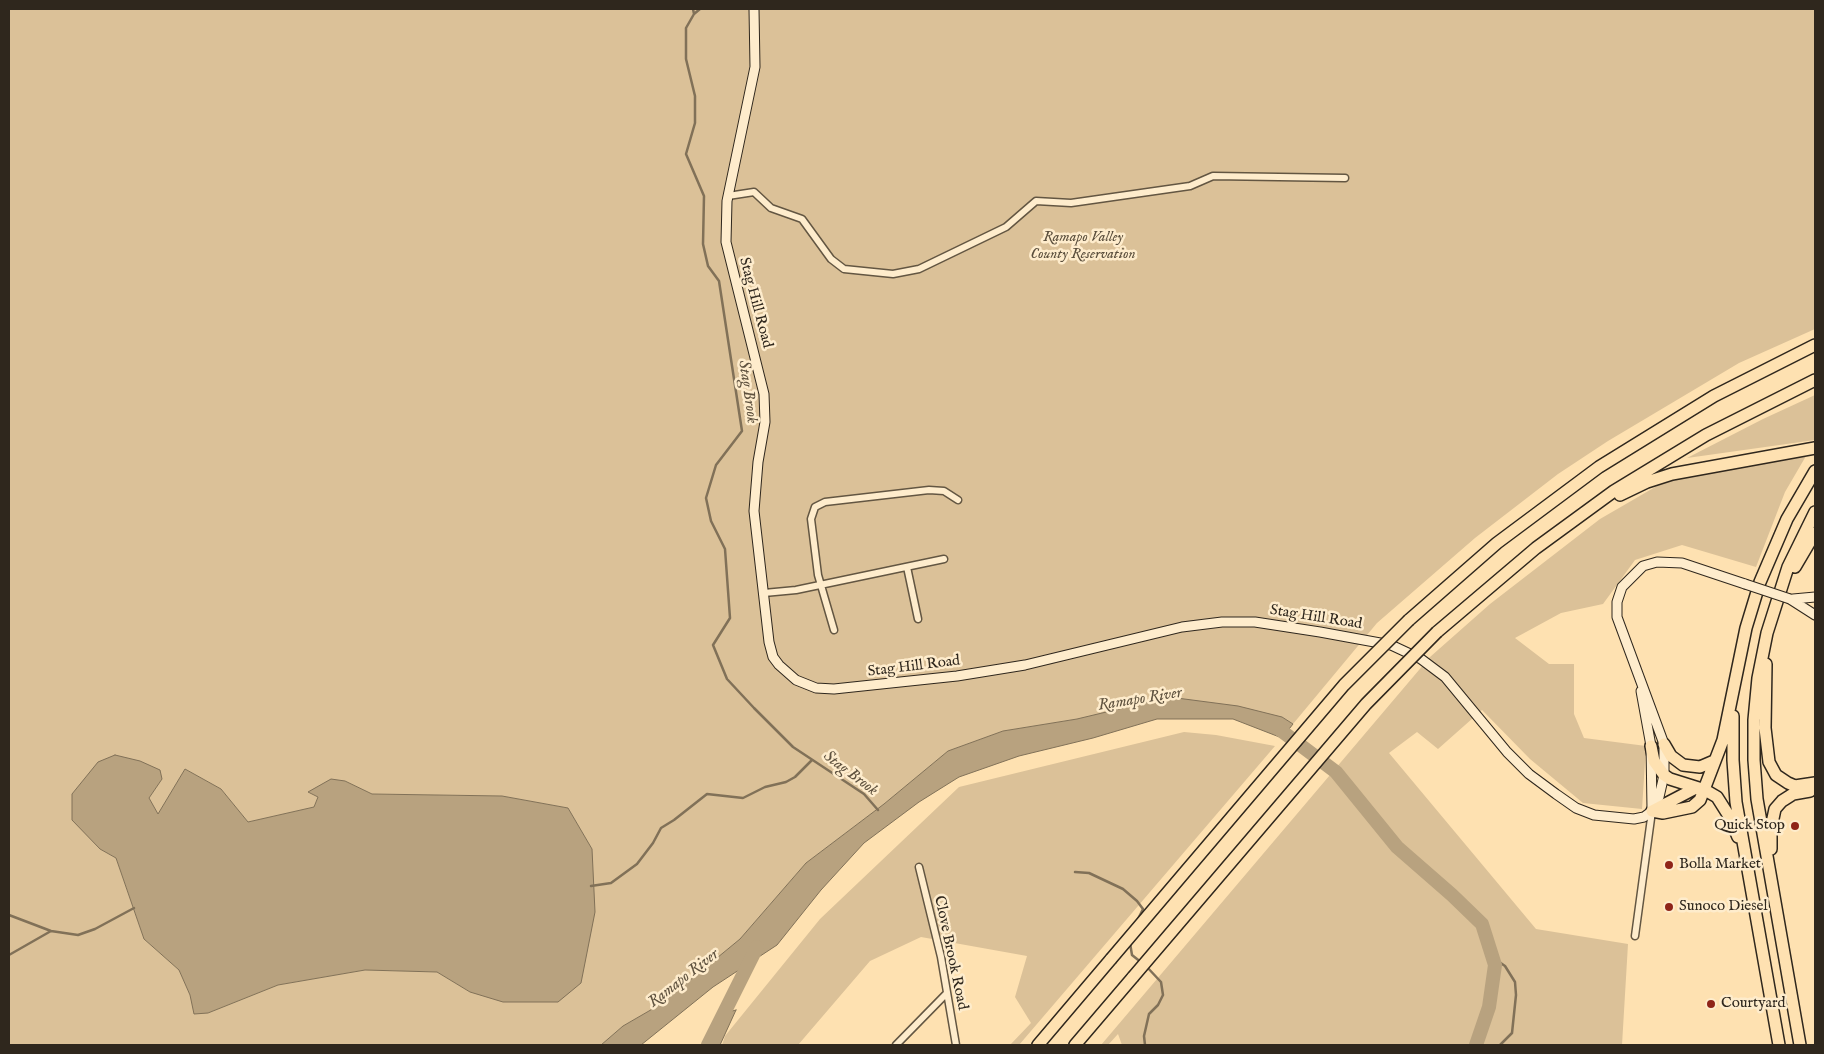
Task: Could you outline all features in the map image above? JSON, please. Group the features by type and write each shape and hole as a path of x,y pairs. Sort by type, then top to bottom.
{"highway":[{"path":"1038,1045 1332,699 1410,620 1497,543 1599,467 1699,405 1815,345"},
{"path":"1075,1045 1366,704 1437,632 1536,548 1614,491 1728,423 1815,380"},
{"path":"1536,548 1622,494 1659,477 1699,468 1815,448"},
{"path":"1652,811 1699,789 1714,761 1723,740 1746,628 1768,559 1787,519 1815,471"},
{"path":"1800,1045 1757,799 1754,760 1755,699 1773,611 1788,567 1815,512"},
{"path":"1773,611 1815,533"},
{"path":"1767,633 1765,715 1769,762 1776,775 1788,783 1795,786 1815,783"},
{"path":"1737,675 1733,720 1736,802 1779,1045"},
{"path":"1664,744 1671,756 1682,765 1700,767 1714,761"},
{"path":"1651,746 1654,761 1664,775 1712,793 1722,803 1745,850"},
{"path":"1773,891 1771,828 1775,809 1792,794 1815,790"}],"street":[{"name":"Stag Hill Road","path":"754,9 756,53 753,82 728,196 725,222 728,256 764,394 765,422 756,478 754,511 769,642 773,657 784,670 796,680 825,689 957,676 1006,668 1182,627 1222,622 1255,622 1391,645 1421,659 1444,677 1506,752 1529,774 1576,808 1594,815 1634,819 1644,817 1652,811"},
{"path":"728,196 754,192 771,208 802,219 830,259 844,269 894,274 919,268 1006,227 1036,201 1071,203 1190,186 1213,176 1345,178"},
{"path":"834,630 820,585 811,519 813,509 818,504 929,490 944,491 958,500"},
{"path":"764,593 820,585 944,559"},
{"path":"1652,811 1664,775 1664,744 1617,617 1617,602 1622,587 1643,566 1657,562 1673,562 1790,599 1815,615"},
{"path":"907,567 918,620"},
{"path":"1790,599 1815,597"},
{"path":"1635,936 1652,811 1651,746 1638,676"},
{"name":"Clove Brook Road","path":"918,867 941,957 956,1045"},
{"path":"896,1045 947,993"}],"green space":[{"name":"Ramapo Valley County Reservation","path":"9,9 1815,9 1815,329 1739,363 1608,441 1558,474 1475,538 1377,623 1293,724 1282,717 1077,719 1003,731 948,751 884,804 806,863 740,939 661,1004 623,1026 601,1045 9,1045","holes":["185,769 221,789 248,822 314,807 318,797 308,792 345,781 372,794 502,796 568,808 592,849 581,983 570,991 470,992 437,972 365,970 278,985 208,1013 190,995 179,970 144,939 116,858 100,849 89,836 72,794 82,784 162,779 149,798 158,815"]},
{"path":"1815,395 1815,440 1687,458 1763,419"},
{"path":"1806,456 1785,492 1756,567 1682,545 1635,560 1603,604 1561,613 1515,638 1549,664 1574,664 1574,714 1584,738 1646,746 1642,809 1583,803 1530,759 1482,710 1438,749 1417,732 1389,753 1536,929 1628,944 1622,1045 1122,1045 1118,1034 1108,1045 1101,1045 1430,657 1490,604 1600,519 1657,486 1695,473"},
{"path":"1184,732 1216,735 1275,746 1019,1045 1010,1045 1031,1023 1015,997 1027,956 921,937 870,961 798,1045 722,1045 725,1036 820,919 959,787"}],"shaded area":[{"path":"1169,697 1238,706 1282,717 1293,724 1282,738 1233,719 1157,719 1093,738 1019,756 959,777 919,802 864,843 821,890 777,945 713,987 641,1045 601,1045 623,1026 661,1004 740,939 806,863 884,804 948,751 1003,731 1077,719"},
{"path":"115,755 140,761 160,770 162,779 149,798 158,814 185,769 221,789 248,822 314,807 318,797 308,792 331,779 345,781 372,794 502,796 568,808 592,849 595,912 581,983 558,1002 503,1002 470,992 437,972 365,970 278,985 208,1013 194,1014 190,995 179,970 144,939 116,858 100,849 72,820 72,794 98,762"},
{"path":"736,1010 720,1045 704,1045 717,1015"}],"waterway":[{"name":"Stag Brook","path":"693,9 694,14 686,28 686,59 695,96 695,123 686,154 704,196 703,244 708,266 719,281 742,431 716,465 706,498 711,521 725,549 730,618 713,645 727,679 754,708 793,747 864,794 878,810"},
{"name":"Stag Brook","path":"694,14 700,9"},
{"name":"Ramapo River","path":"1269,724 1275,726 1336,772 1397,847 1482,924 1495,965 1489,1007 1476,1045"},
{"path":"591,886 611,883 637,864 653,843 661,828 707,794 743,798 765,787 786,782 795,777 812,760"},
{"path":"1075,872 1089,873 1123,889 1143,909 1138,919"},
{"path":"9,915 51,931 78,935 95,929 134,908"},
{"path":"9,955 51,931"},
{"path":"1130,943 1132,955 1142,963"},
{"name":"Ramapo River","path":"708,1045 757,947"},
{"path":"1492,957 1505,966 1515,982 1516,995 1512,1033 1500,1045"},
{"path":"1145,1045 1144,1036 1149,1014 1158,1005 1163,995 1161,982 1146,966"}],"place":[{"name":"Quick Stop","path":"1795,826"},
{"name":"Bolla Market","path":"1669,865"},
{"name":"Sunoco Diesel","path":"1669,907"},
{"name":"Courtyard","path":"1711,1004"}]}
